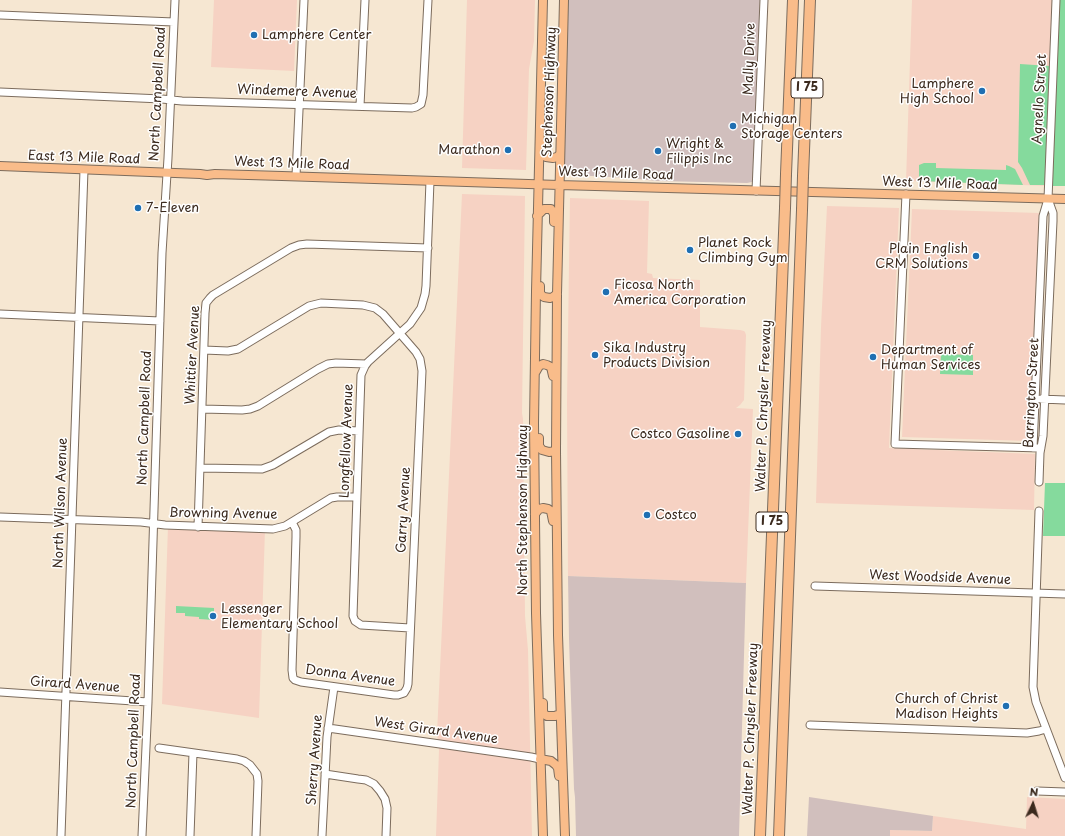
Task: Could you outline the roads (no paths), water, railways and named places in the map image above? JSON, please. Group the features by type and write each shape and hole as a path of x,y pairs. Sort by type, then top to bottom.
{"highway":[{"name":"Walter P. Chrysler Freeway","path":"760,836 793,0"},
{"name":"I 75","path":"779,836 810,0"}],"main road":[{"name":"Stephenson Highway","path":"538,184 543,0"},
{"path":"560,0 559,80 562,96"},
{"name":"Stephenson Highway","path":"559,185 564,0"},
{"path":"541,86 545,98 544,154 546,157 553,158 560,154"},
{"name":"East 13 Mile Road","path":"0,166 167,173"},
{"name":"West 13 Mile Road","path":"167,173 1065,199"},
{"name":"North Stephenson Highway","path":"538,184 534,423 537,641 543,836"},
{"path":"559,185 556,451 557,576 560,714 565,833"},
{"path":"537,216 544,209 551,209 554,212 554,260 557,278"},
{"path":"537,235 541,244 540,294 547,298 553,297 557,294"},
{"path":"535,373 541,365 545,364 550,366 552,370 553,384 557,394"},
{"path":"534,423 539,429 539,446 542,450 549,452 556,451"},
{"path":"535,514 539,509 543,508 551,511 553,562 557,576"},
{"path":"537,641 542,657 543,711 544,714 551,717 560,714"},
{"path":"540,759 554,763 558,768 560,818 565,833"},
{"path":"541,789 546,804 547,836"}],"street":[{"name":"North Campbell Road","path":"142,836 148,702 163,231 175,0"},
{"path":"296,176 304,0"},
{"path":"360,106 365,0"},
{"name":"Windemere Avenue","path":"0,92 299,105 412,108 420,104 424,95 428,0"},
{"name":"Mally Drive","path":"756,190 764,0"},
{"name":"Agnello Street","path":"1048,199 1056,0"},
{"path":"0,15 174,22"},
{"name":"North Wilson Avenue","path":"61,836 84,170"},
{"path":"202,409 250,409 258,406 328,364 366,364 410,324 421,308 425,294 430,180"},
{"path":"906,194 896,444 1041,448"},
{"name":"Barrington Street","path":"1033,448 1043,216 1048,199"},
{"name":"Barrington Street","path":"1039,482 1043,436 1053,213 1048,199"},
{"name":"Whittier Avenue","path":"198,526 206,303 210,298 294,246 307,244 428,248"},
{"name":"Garry Avenue","path":"204,350 228,351 238,349 309,306 321,303 371,306 380,312 416,352 420,359 422,371 408,684 404,693"},
{"path":"1039,304 1049,305"},
{"path":"0,314 160,321"},
{"name":"Longfellow Avenue","path":"366,364 361,375 353,601 354,618 357,623 361,625 410,628"},
{"path":"1035,399 1065,400"},
{"path":"200,468 262,469 273,465 329,432 339,430 359,430"},
{"name":"Browning Avenue","path":"0,517 273,529 280,528 292,522 331,498 357,497"},
{"path":"1039,511 1032,672 1034,695 1065,778"},
{"name":"Donna Avenue","path":"292,522 296,530 293,678 298,682 398,696 404,693"},
{"name":"West Woodside Avenue","path":"815,586 1065,594"},
{"name":"Sherry Avenue","path":"322,836 328,728 334,687"},
{"name":"Girard Avenue","path":"0,692 148,702"},
{"path":"810,725 1026,733 1035,732 1046,728"},
{"name":"West Girard Avenue","path":"328,728 540,759"},
{"path":"159,748 244,761 250,765 256,774 258,781 256,836"},
{"path":"190,836 193,753"},
{"path":"325,774 358,778 374,784 385,799 386,836"},
{"path":"1037,791 1065,792"}],"place":[{"name":"Lamphere Center","path":"254,35"},
{"name":"Lamphere High School","path":"982,91"},
{"name":"Michigan Storage Centers","path":"733,126"},
{"name":"Marathon","path":"508,150"},
{"name":"Wright & Filippis Inc","path":"658,151"},
{"name":"7-Eleven","path":"138,208"},
{"name":"Planet Rock Climbing Gym","path":"690,250"},
{"name":"Plain English CRM Solutions","path":"976,256"},
{"name":"Ficosa North America Corporation","path":"606,292"},
{"name":"Sika Industry Products Division","path":"595,355"},
{"name":"Department of Human Services","path":"873,357"},
{"name":"Costco Gasoline","path":"738,434"},
{"name":"Costco","path":"647,515"},
{"name":"Lessenger Elementary School","path":"213,616"},
{"name":"Church of Christ Madison Heights","path":"1006,706"}]}
